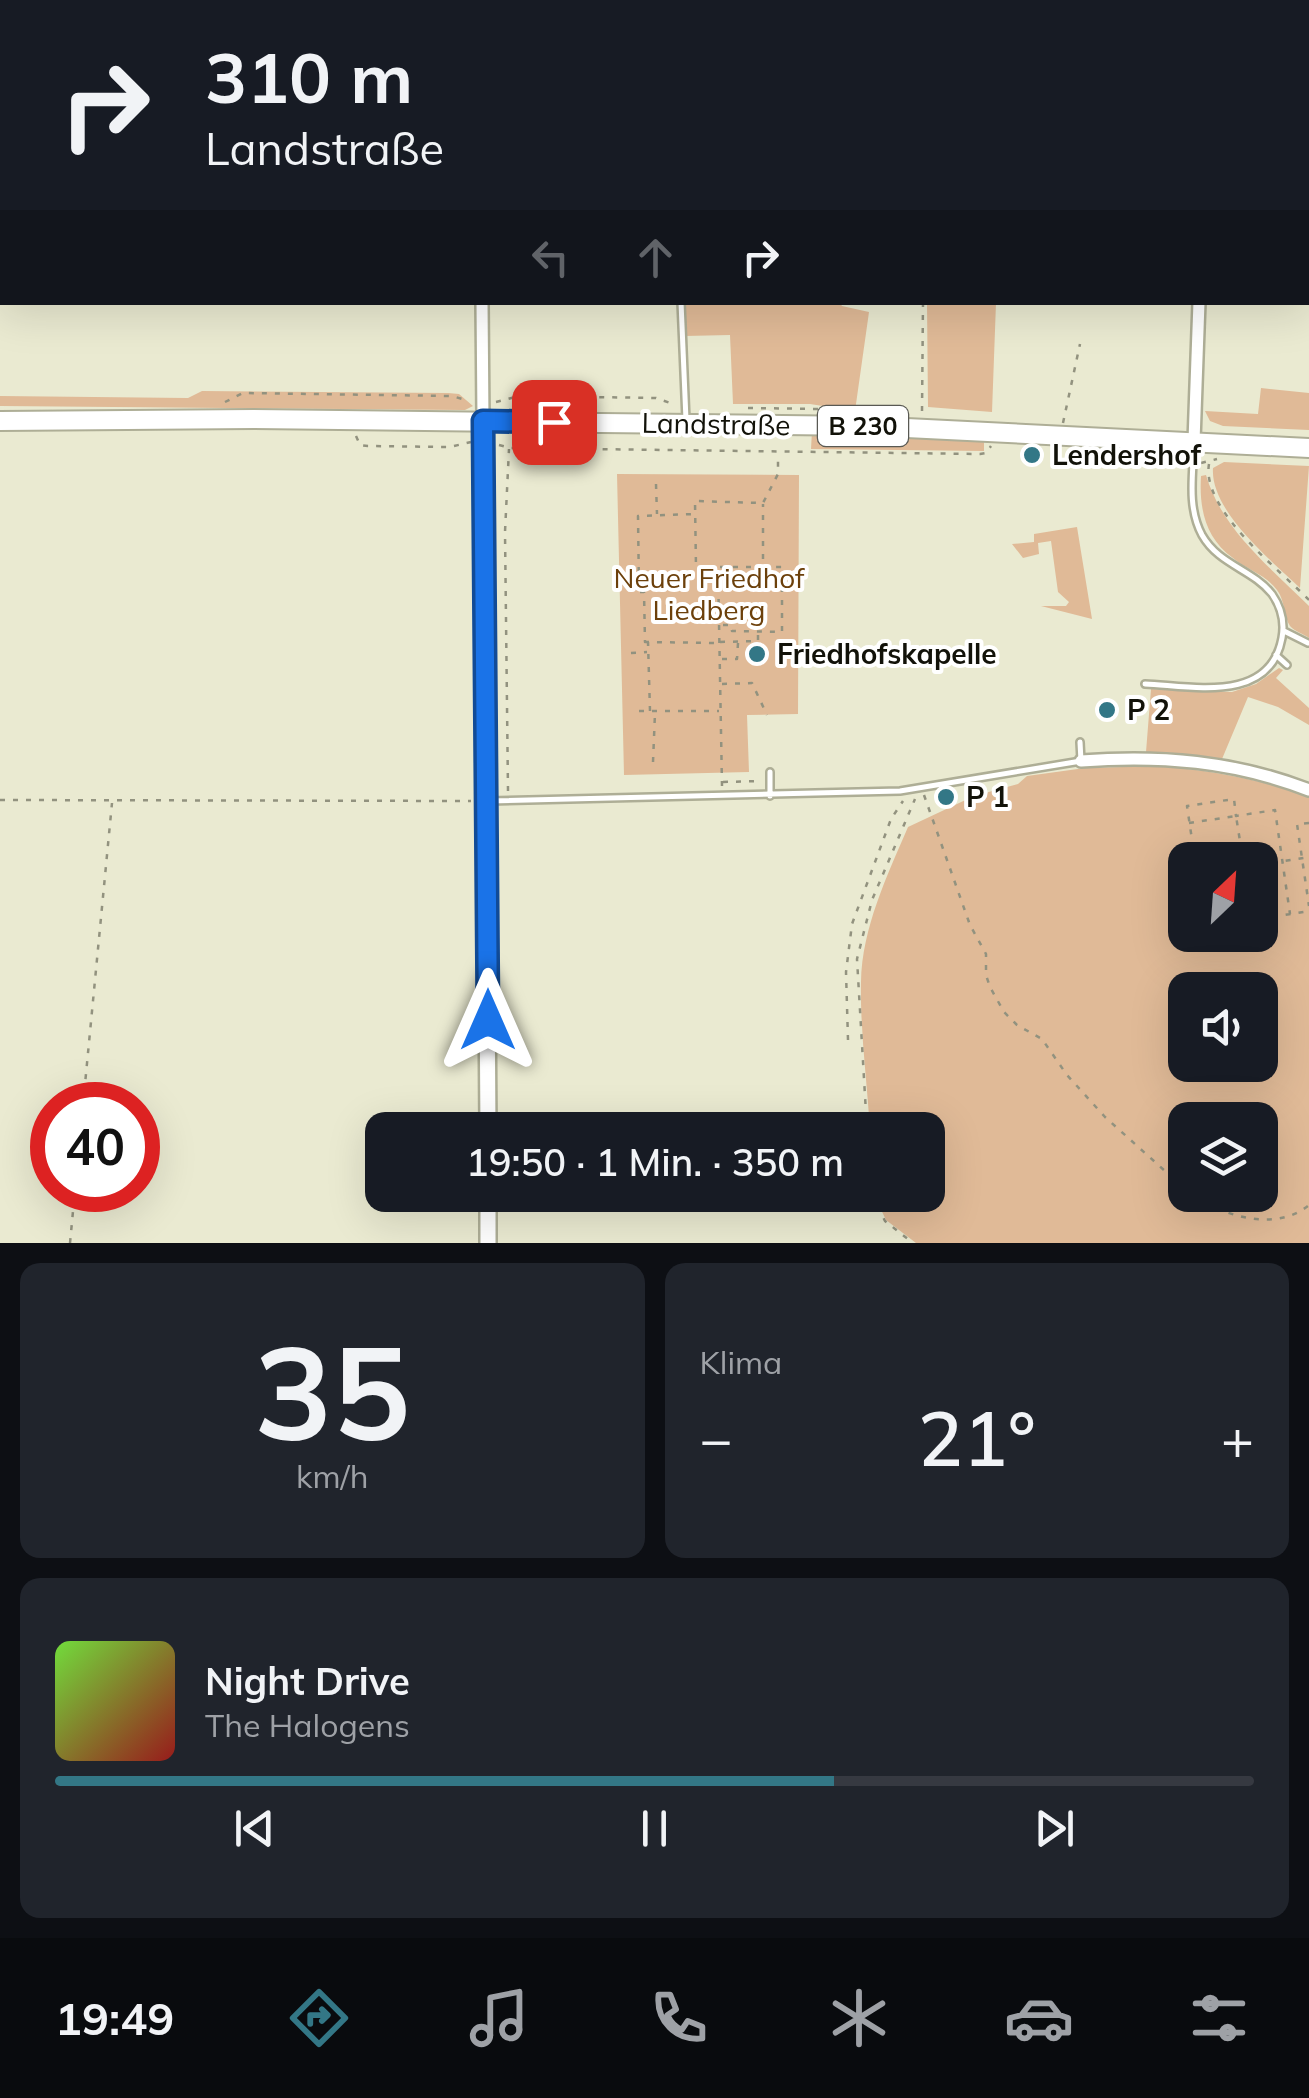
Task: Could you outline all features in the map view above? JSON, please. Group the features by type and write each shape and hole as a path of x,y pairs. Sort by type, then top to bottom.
{"main road":[{"name":"B 230","path":"0,421 483,421"},
{"name":"Landstraße","path":"483,421 922,428 1309,448"}],"street":[{"path":"482,305 488,1112"},
{"path":"1194,441 1199,305"},
{"path":"1081,760 1182,759 1268,776 1309,790"},
{"path":"488,1212 488,1243"}],"lane":[{"path":"681,305 686,423"},
{"path":"1145,684 1235,687 1258,676 1276,655 1283,630 1280,608 1271,594 1258,581 1222,560 1201,532 1192,496 1194,441"},
{"path":"1283,630 1308,642"},
{"path":"1276,655 1286,665"},
{"path":"487,801 722,798 921,789 1081,760 1080,742"},
{"path":"770,772 770,796"}],"path":[{"path":"922,428 923,305"},
{"path":"1062,434 1062,415 1080,344"},
{"path":"356,394 356,440 364,446 483,442 510,448 980,454 996,444"},
{"path":"765,452 767,438"},
{"path":"508,803 505,532 510,448"},
{"path":"762,567 763,503 778,474 778,452"},
{"path":"1222,459 1210,463 1208,472 1222,508 1247,540 1309,600"},
{"path":"656,484 656,515"},
{"path":"720,625 731,624 732,632 782,632 782,567 696,568 695,501 763,503"},
{"path":"653,762 644,592 639,592 638,516 696,514"},
{"path":"718,568 722,798"},
{"path":"648,642 758,641 758,632"},
{"path":"720,658 737,659 738,641"},
{"path":"630,653 648,652"},
{"path":"720,684 752,683 767,715"},
{"path":"639,712 720,711"},
{"path":"722,782 770,780"},
{"path":"921,789 931,807 970,925 986,954 990,987 1007,1017 1042,1040 1105,1117 1168,1173"},
{"path":"848,1040 846,972 857,906 896,808 921,789"},
{"path":"866,1112 857,959 874,893 921,789"},
{"path":"1192,842 1187,806 1234,799 1240,842"},
{"path":"0,800 487,801"},
{"path":"85,1082 112,801"},
{"path":"1189,823 1274,810 1290,914"},
{"path":"1278,916 1309,909 1297,824 1309,823"},
{"path":"1300,846 1309,844"},
{"path":"1278,863 1309,858"},
{"path":"1225,1212 1246,1217 1289,1216 1309,1204"},
{"path":"70,1243 74,1212"},
{"path":"879,1212 913,1243"}],"green space":[{"path":"684,305 841,305 869,312 855,411 810,404 733,404 730,335 685,336"},
{"path":"927,305 996,305 992,412 928,407"},
{"path":"1261,388 1309,393 1309,430 1223,426 1210,421 1205,411 1258,414"},
{"path":"202,391 448,393 459,394 473,406 465,410 0,406 0,396 188,398"},
{"path":"812,431 980,437 984,451 811,449"},
{"path":"1224,462 1309,466 1300,588 1244,534 1221,501 1213,468"},
{"name":"Neuer Friedhof Liedberg","path":"617,474 799,475 798,714 747,715 749,772 624,775"},
{"path":"1206,475 1213,495 1235,530 1309,606 1309,638 1290,626 1280,594 1272,585 1238,562 1210,532 1201,500 1201,476"},
{"path":"1077,527 1092,619 1041,606 1066,606 1069,602 1058,592 1051,541 1038,543 1039,554 1023,558 1012,544 1034,542 1034,534"},
{"path":"1279,668 1283,670 1276,678 1309,708 1309,725 1278,707 1248,697 1222,759 1146,752 1151,689 1232,692 1256,684"},
{"path":"1161,766 1254,781 1309,797 1309,1243 916,1243 886,1220 882,1212 945,1212 945,1112 869,1112 861,982 866,942 877,903 908,827 974,796 1018,784 1027,776 1085,768"}],"place":[{"name":"Lendershof","path":"1032,455"},
{"name":"Friedhofskapelle","path":"757,654"},
{"name":"P 2","path":"1107,710"},
{"name":"P 1","path":"946,797"}],"route":[{"path":"488,1020 483,421 554,422"}]}
